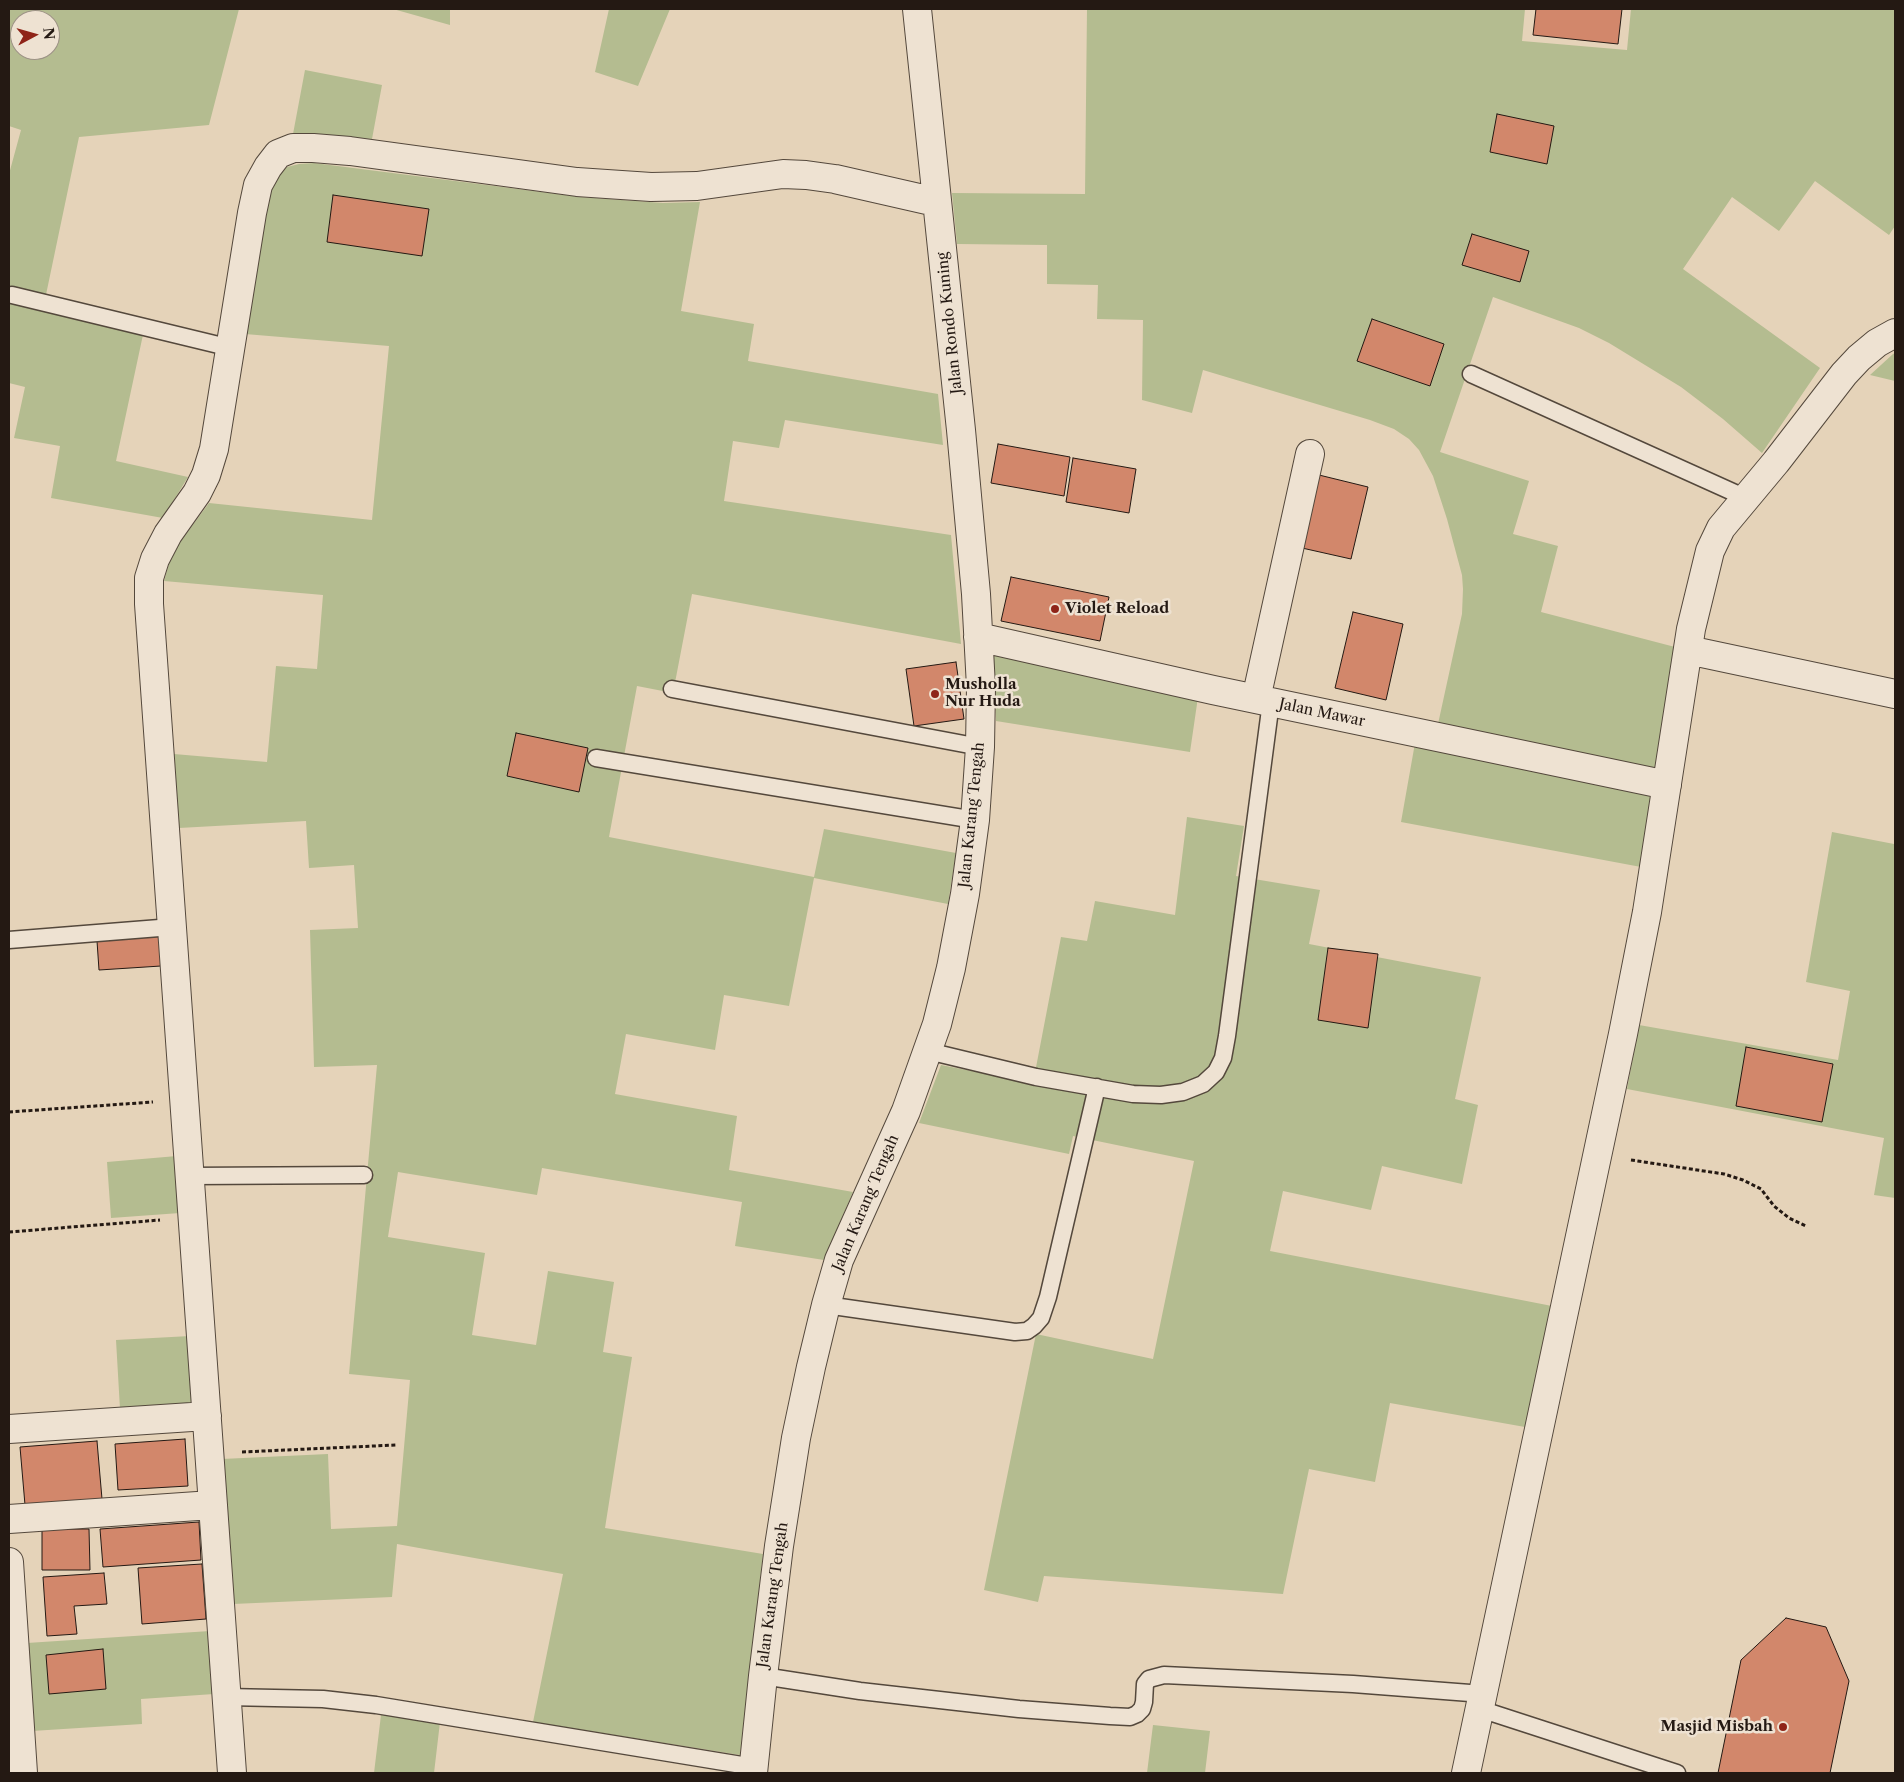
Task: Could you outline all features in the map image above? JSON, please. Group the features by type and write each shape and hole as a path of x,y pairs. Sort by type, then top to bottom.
{"street":[{"name":"Jalan Rondo Kuning","path":"917,9 936,202 962,430 978,637"},
{"path":"232,1773 189,1176 149,578 154,558 168,534 197,493 206,475 214,449 258,185 278,154 292,148 350,151 577,182 651,187 697,186 783,174 806,175 835,179 936,202"},
{"path":"1466,1773 1623,1034 1647,912 1688,650 1701,583 1710,551 1721,528 1776,462 1844,374 1877,343 1895,334"},
{"path":"1263,701 1310,454"},
{"name":"Jalan Mawar","path":"978,637 1263,701 1667,785"},
{"name":"Jalan Karang Tengah","path":"754,1770 779,1546 796,1438 826,1305 840,1260 902,1120 928,1051 937,1024 965,894 975,820 980,747 978,637"},
{"path":"1688,650 1895,694"},
{"path":"9,1430 207,1416"},
{"path":"9,1518 212,1505"},
{"path":"9,1562 23,1773"}],"lane":[{"path":"12,295 231,348"},
{"path":"1471,374 1746,498"},
{"path":"672,689 980,747"},
{"path":"928,1051 1036,1077 1133,1094 1161,1095 1183,1092 1203,1084 1216,1072 1223,1058 1228,1026 1263,701"},
{"path":"596,758 975,820"},
{"path":"9,940 172,926"},
{"path":"826,1305 1015,1332 1027,1331 1034,1326 1041,1318 1048,1297 1097,1087"},
{"path":"189,1176 364,1175"},
{"path":"763,1676 860,1691 1010,1708 1130,1717 1142,1709 1145,1684 1149,1678 1164,1675 1353,1684 1481,1702 1677,1773"},
{"path":"226,1697 323,1699 376,1705 754,1770"}],"path":[{"path":"9,1112 184,1100"},
{"path":"1598,1154 1724,1174 1743,1180 1761,1189 1774,1206 1789,1218 1806,1226"},
{"path":"9,1232 193,1218"},
{"path":"209,1453 396,1445"}],"green space":[{"path":"9,9 239,9 209,125 79,137 43,309 144,330 116,461 188,477 163,518 51,498 60,446 14,438 25,387 9,383 9,174 21,130 9,126"},
{"path":"393,9 450,9 450,25"},
{"path":"609,9 670,9 638,86 595,72"},
{"path":"1087,9 1525,9 1522,41 1627,50 1631,9 1895,9 1895,226 1889,235 1815,181 1779,231 1732,197 1683,269 1820,368 1762,453 1723,419 1681,387 1609,343 1579,328 1493,297 1440,452 1529,481 1513,534 1558,546 1541,612 1675,647 1655,772 1438,724 1462,614 1462,575 1433,476 1419,450 1409,439 1394,429 1370,420 1203,370 1192,413 1142,400 1143,320 1097,319 1098,285 1047,284 1047,245 957,244 952,193 1085,194"},
{"path":"305,70 382,85 372,139 293,134"},
{"path":"314,163 581,197 663,203 700,202 681,311 754,324 748,361 938,394 943,445 785,420 779,448 733,441 724,501 951,535 961,644 692,594 673,693 637,686 609,837 814,877 824,829 956,853 948,904 814,878 789,1006 724,995 715,1050 626,1034 615,1094 737,1116 729,1170 853,1192 824,1260 735,1246 742,1202 542,1168 537,1195 398,1172 388,1237 485,1253 472,1335 536,1345 548,1271 614,1282 603,1352 632,1357 605,1528 763,1554 740,1755 533,1722 563,1574 397,1544 392,1597 233,1604 222,1459 328,1454 331,1529 397,1526 410,1380 349,1374 377,1065 314,1067 310,930 358,928 354,865 309,868 306,821 179,828 174,754 267,762 276,666 317,669 323,595 164,581 169,563 180,542 209,503 372,520 389,346 245,334 262,224 270,191 278,176 287,167"},
{"path":"1895,353 1895,381 1870,375 1893,354"},
{"path":"993,654 1198,697 1190,752 996,721"},
{"path":"1415,743 1656,793 1641,867 1401,822"},
{"path":"1187,817 1244,826 1236,876 1320,890 1309,944 1481,977 1455,1099 1478,1105 1462,1184 1382,1166 1371,1210 1283,1191 1270,1251 1552,1306 1525,1427 1390,1403 1375,1482 1309,1469 1283,1594 1044,1576 1038,1602 984,1590 1036,1334 1153,1359 1194,1161 1073,1136 1069,1154 919,1123 941,1065 1033,1083 1061,937 1087,941 1095,901 1175,915"},
{"path":"1832,832 1894,844 1895,840 1895,1198 1874,1195 1884,1138 1627,1089 1639,1025 1838,1060 1850,991 1806,982"},
{"path":"177,1156 180,1213 111,1218 107,1162"},
{"path":"190,1336 194,1404 120,1409 116,1340"},
{"path":"210,1631 214,1694 141,1699 142,1724 32,1731 27,1643"},
{"path":"381,1715 440,1722 434,1773 374,1773"},
{"path":"1153,1725 1210,1731 1205,1773 1147,1773"}],"building":[{"path":"1536,9 1622,9 1618,44 1533,35"},
{"path":"1497,114 1554,126 1547,164 1490,152"},
{"path":"333,195 429,209 422,256 327,242"},
{"path":"1472,234 1529,251 1520,282 1462,265"},
{"path":"1372,319 1444,344 1430,386 1357,361"},
{"path":"998,444 1070,457 1064,496 991,483"},
{"path":"1073,458 1136,469 1129,513 1066,502"},
{"path":"1319,475 1368,487 1351,559 1302,548"},
{"name":"Violet Reload","path":"1011,577 1109,597 1100,641 1001,621"},
{"path":"1353,612 1403,624 1386,700 1335,688"},
{"name":"Musholla Nur Huda","path":"956,662 964,719 914,726 906,669"},
{"path":"516,733 588,748 579,792 507,776"},
{"path":"159,936 161,966 99,970 97,941"},
{"path":"1328,948 1378,954 1368,1028 1318,1020"},
{"path":"1746,1047 1833,1064 1822,1122 1736,1106"},
{"path":"185,1439 188,1486 118,1490 115,1444"},
{"path":"97,1441 102,1499 25,1505 20,1447"},
{"path":"199,1522 201,1560 103,1567 100,1529"},
{"path":"42,1529 89,1529 90,1570 42,1570"},
{"path":"202,1564 206,1619 142,1624 138,1568"},
{"path":"104,1573 107,1604 74,1606 77,1634 47,1636 43,1577"},
{"name":"Masjid Misbah","path":"1786,1618 1826,1627 1849,1681 1830,1773 1718,1773 1741,1660"},
{"path":"103,1649 106,1689 49,1694 46,1655"}],"place":[{"name":"Violet Reload","path":"1055,609"},
{"name":"Musholla Nur Huda","path":"935,694"},
{"name":"Masjid Misbah","path":"1783,1727"}]}
